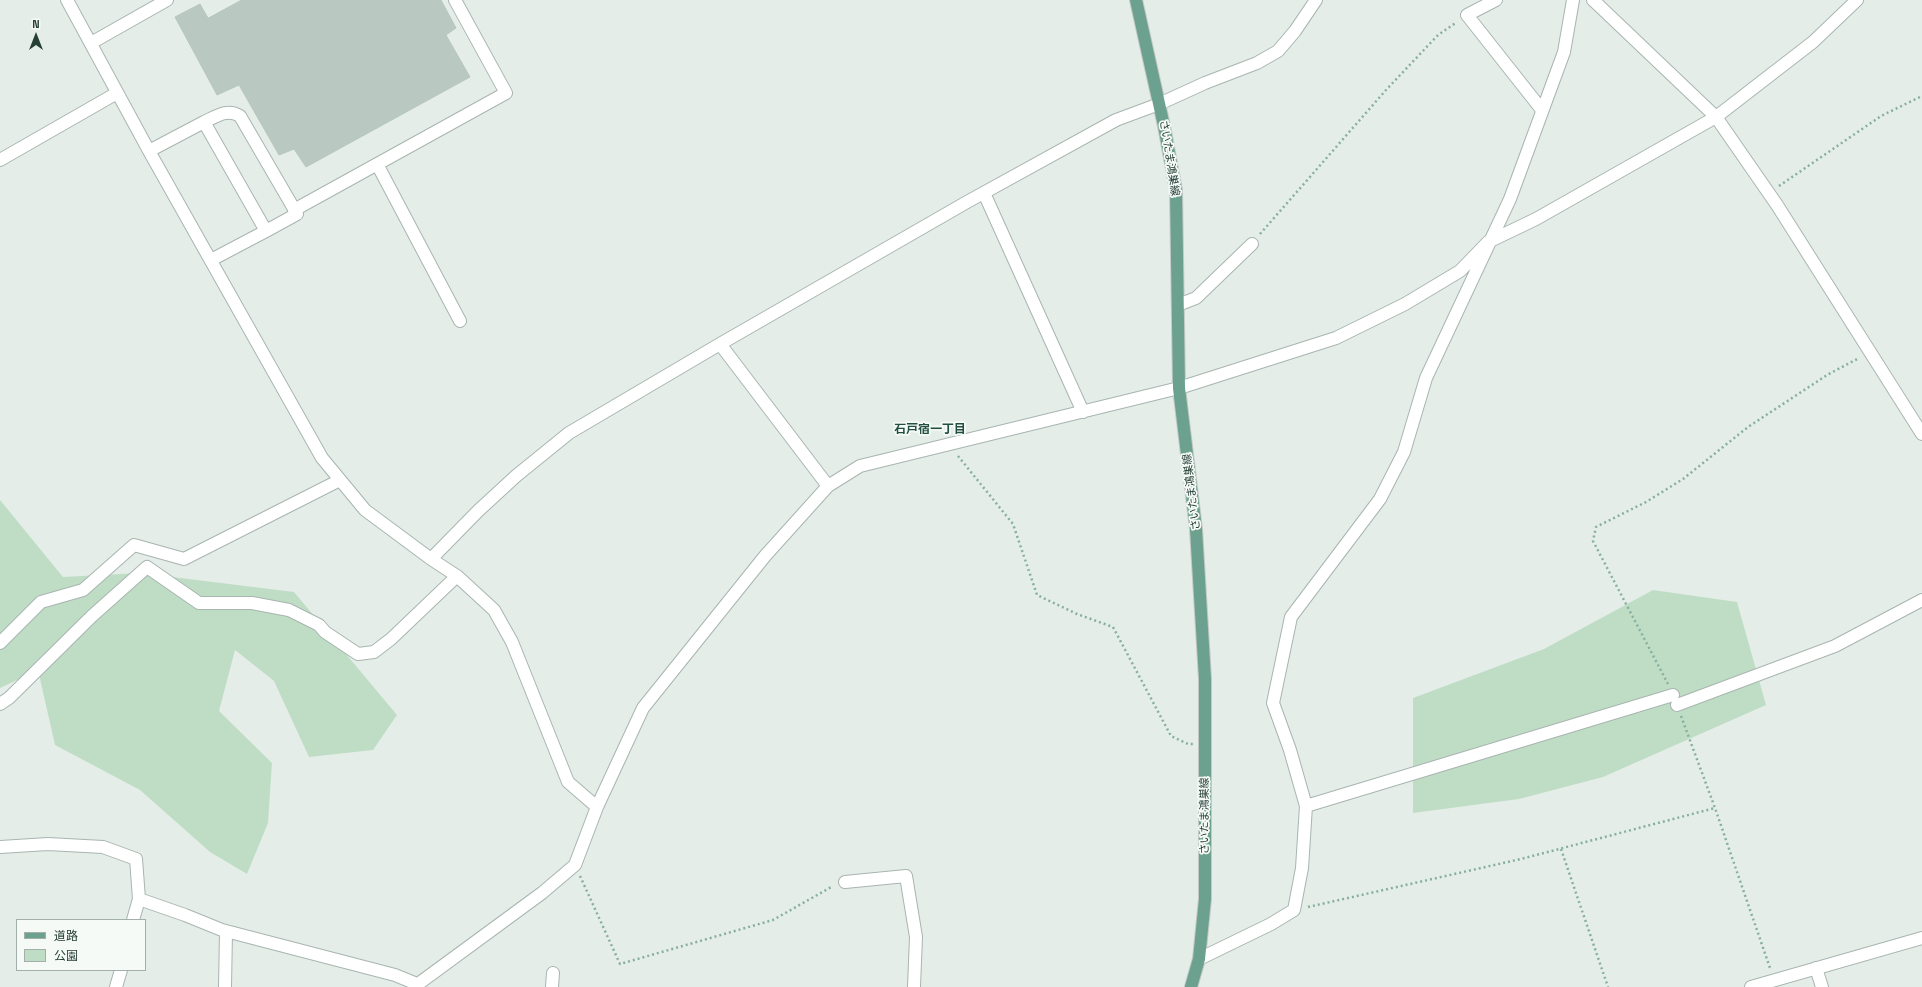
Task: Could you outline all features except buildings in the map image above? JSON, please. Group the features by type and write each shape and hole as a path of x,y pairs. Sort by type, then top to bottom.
{"main road":[{"name":"さいたま鴻巣線","path":"1136,0 1176,190 1179,388 1196,529 1205,679 1205,899 1199,959 1191,987"}],"street":[{"path":"67,0 149,151 322,458 365,510 431,559 457,576 494,610 512,642 568,782 597,808"},
{"path":"90,43 167,0"},
{"path":"294,210 506,93 455,0"},
{"path":"431,559 489,501 569,433 720,344 984,193 1116,120 1159,104 1205,83 1257,63 1278,51 1295,32 1316,0"},
{"path":"1496,0 1467,15 1542,110"},
{"path":"1199,959 1271,924 1294,910 1302,868 1306,806 1290,750 1273,703 1291,617 1384,492 1404,452 1426,378 1488,242 1510,199 1564,52 1573,0"},
{"path":"1593,0 1716,117 1769,193 1922,434"},
{"path":"139,899 226,931 395,975 415,986 542,893 575,865 597,808 642,708 765,556 828,486 860,466 1179,388 1336,338 1405,304 1460,271 1488,242 1536,219 1716,117 1813,42 1857,0"},
{"path":"0,160 117,93"},
{"path":"149,151 225,112 234,112 240,116 297,214 211,260"},
{"path":"204,122 266,231"},
{"path":"377,164 460,321"},
{"path":"984,193 1083,412"},
{"path":"1178,305 1196,298 1252,244"},
{"path":"720,344 828,486"},
{"path":"0,643 42,602 83,590 134,545 184,559 340,480"},
{"path":"0,704 10,698 92,616 147,567 200,603 252,603 289,610 318,626 358,654 374,652 392,639 457,576"},
{"path":"1306,806 1675,700 1835,646 1922,600"},
{"path":"0,847 48,844 103,847 136,859 139,899 133,919"},
{"path":"845,882 906,876 916,937 914,987"},
{"path":"225,987 226,931"},
{"path":"1751,987 1922,938"},
{"path":"1816,968 1822,987"},
{"path":"116,987 121,971"},
{"path":"552,987 553,973"}],"path":[{"path":"1252,244 1386,90 1432,40 1467,15"},
{"path":"1769,193 1881,116 1922,96"},
{"path":"1774,981 1715,808 1675,700 1593,541 1596,527 1646,502 1683,479 1748,427 1827,375 1870,352"},
{"path":"949,444 1013,524 1024,562 1037,595 1077,614 1113,627 1171,736 1188,744 1205,743"},
{"path":"1294,910 1561,849 1715,808"},
{"path":"1561,849 1608,987"},
{"path":"575,865 620,964 773,920 828,888 845,882"}],"green space":[{"path":"0,500 63,577 140,573 294,592 397,715 373,750 309,757 274,681 235,650 219,711 272,763 268,823 247,874 210,852 140,790 55,745 38,670 0,688"},
{"path":"1653,590 1737,602 1766,705 1603,777 1519,799 1413,813 1413,698 1544,649"}],"district":[{"name":"石戸宿一丁目","path":"930,430"}]}
